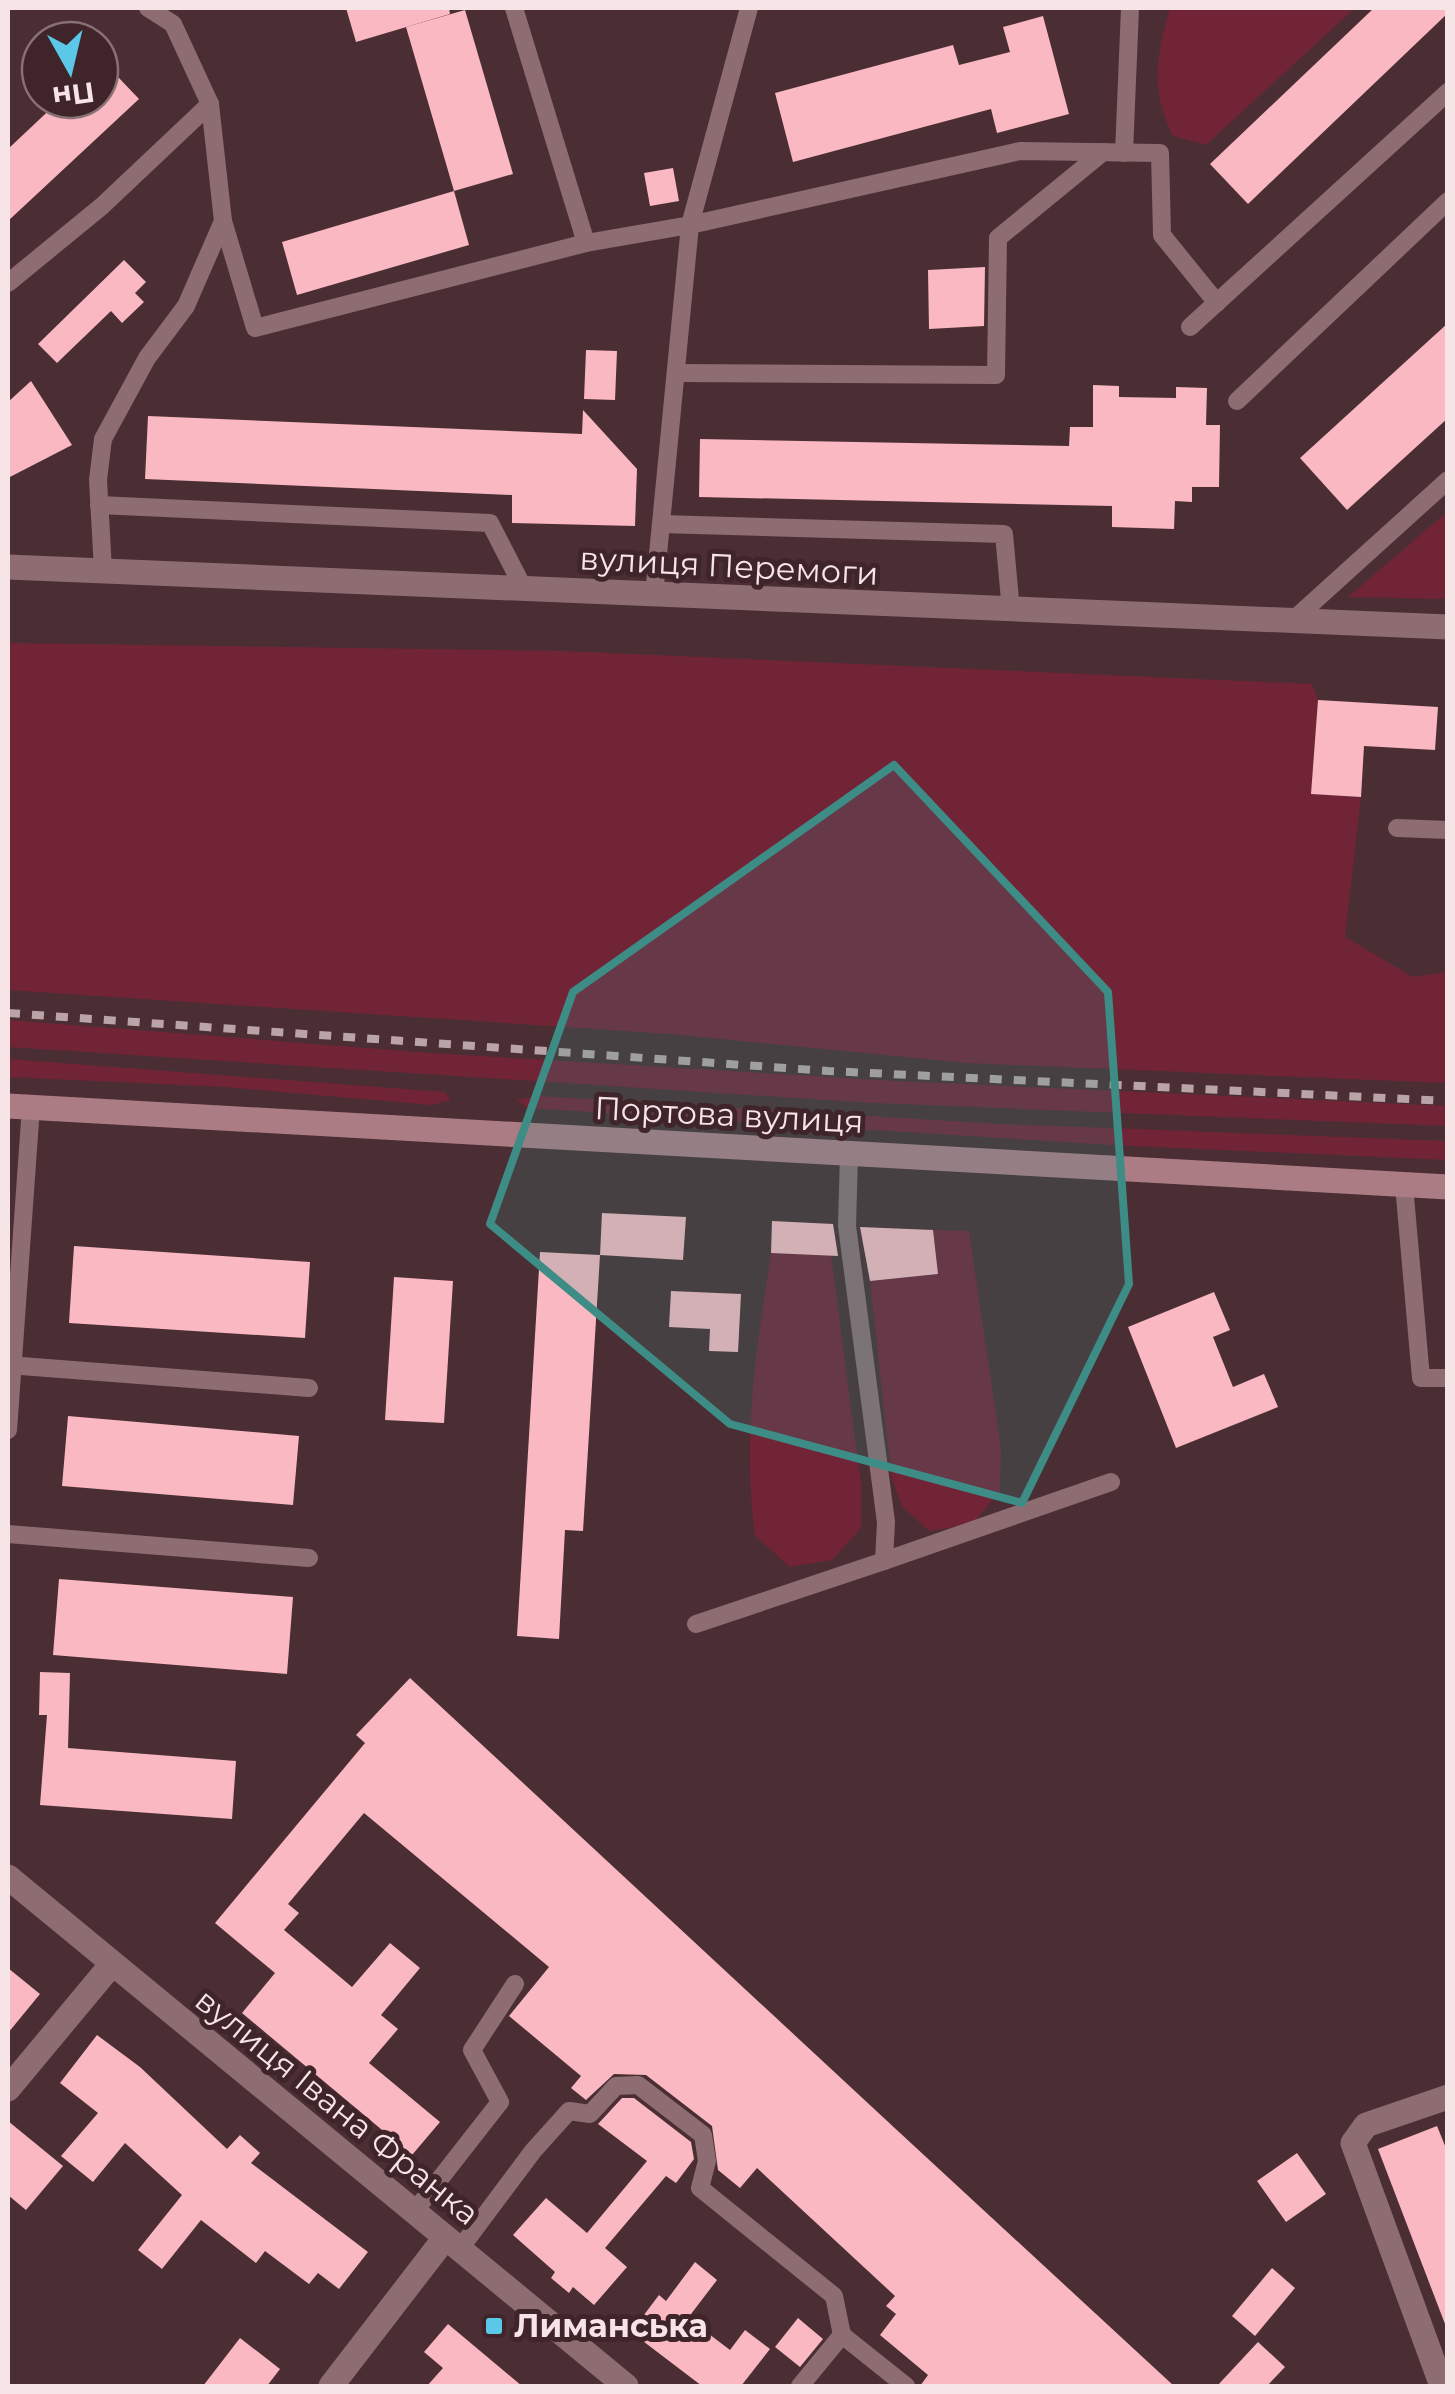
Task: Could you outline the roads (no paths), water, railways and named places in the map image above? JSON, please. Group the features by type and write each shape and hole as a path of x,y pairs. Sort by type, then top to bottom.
{"main road":[{"name":"Портова вулиця","path":"19,1107 1448,1187"}],"street":[{"name":"вулиця Перемоги","path":"8,568 1448,627"},
{"name":"вулиця Івана Франка","path":"8,1877 626,2386"},
{"path":"8,2089 112,1964"},
{"path":"1442,2386 1353,2143 1366,2125 1448,2096"},
{"path":"331,2386 452,2244"}],"lane":[{"path":"148,8 173,24 210,104 222,221 255,328 586,243 690,225 1020,151 1160,154 1162,236 1216,303"},
{"path":"514,8 586,243"},
{"path":"654,595 690,225 749,8"},
{"path":"1124,152 1130,8"},
{"path":"1190,327 1448,92"},
{"path":"8,283 102,206 210,104"},
{"path":"676,373 996,375 998,238 1103,152"},
{"path":"1237,401 1448,201"},
{"path":"103,570 99,505 103,439 146,358 186,306 222,221"},
{"path":"1290,623 1448,480"},
{"path":"99,505 490,523 524,589"},
{"path":"661,524 1004,534 1010,610"},
{"path":"1397,828 1448,830"},
{"path":"8,1430 19,1107"},
{"path":"849,1154 847,1226 886,1522 884,1562"},
{"path":"1404,1186 1421,1378 1448,1378"},
{"path":"10,1366 310,1388"},
{"path":"696,1624 1111,1482"},
{"path":"8,1534 308,1558"},
{"path":"414,2212 500,2102 472,2050 515,1984"},
{"path":"452,2244 570,2112 590,2114 616,2086 638,2085 702,2135 707,2161 700,2188 834,2296 842,2335 906,2386"},
{"path":"800,2386 842,2335"}],"railway":[{"path":"8,1013 828,1071 1448,1101"}],"place":[{"name":"Лиманська","path":"494,2326"}]}
